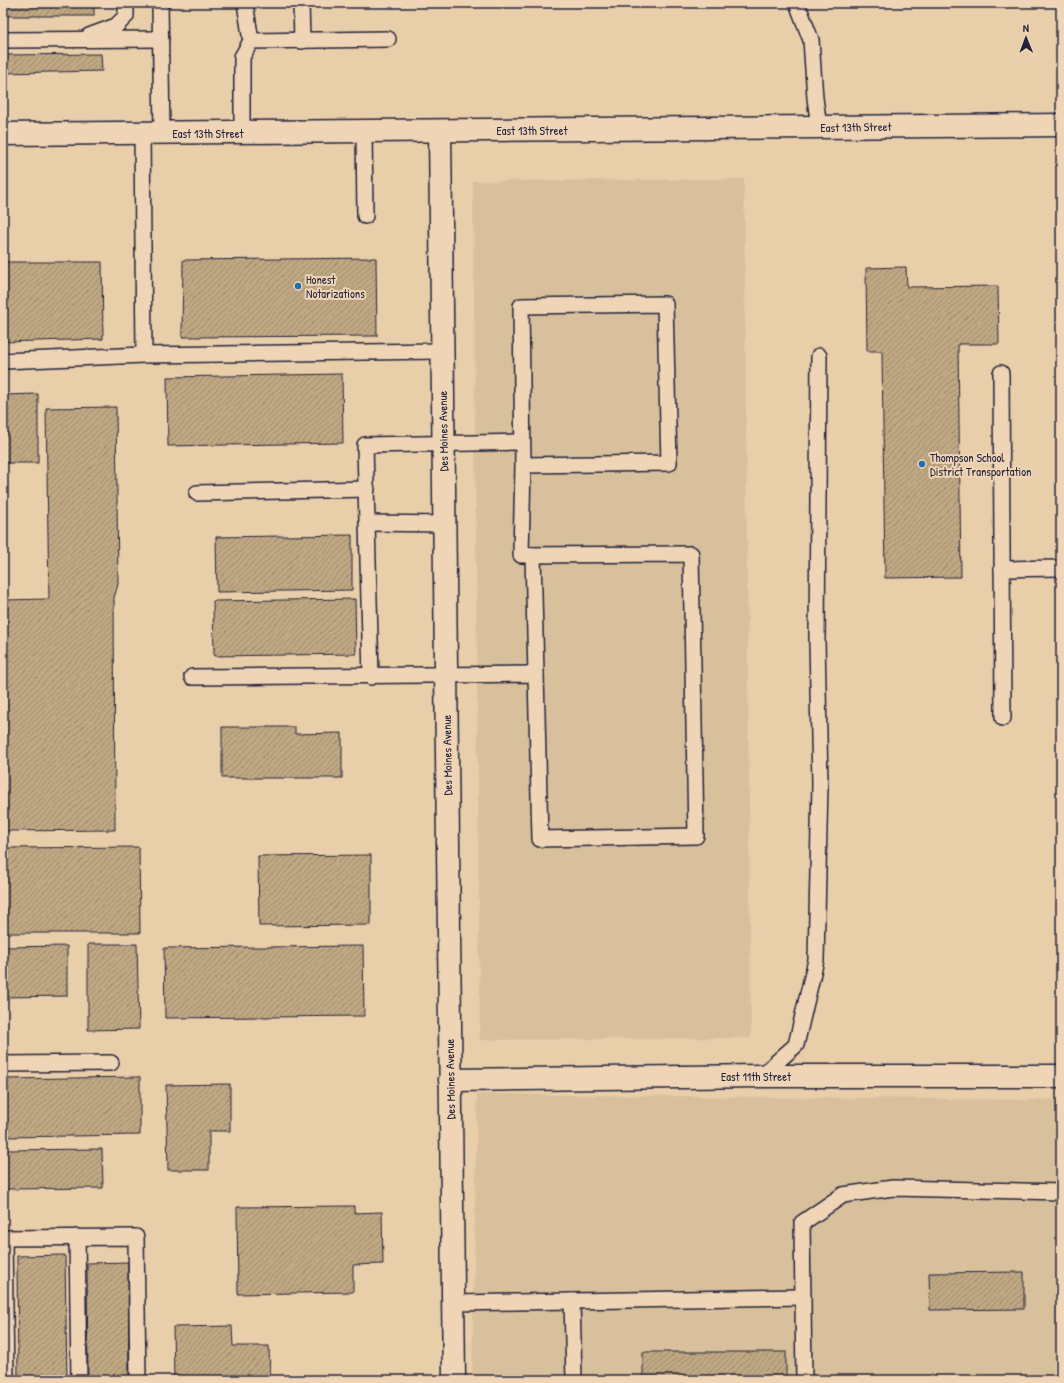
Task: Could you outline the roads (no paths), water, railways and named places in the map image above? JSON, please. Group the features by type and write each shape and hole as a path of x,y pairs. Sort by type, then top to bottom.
{"street":[{"name":"East 13th Street","path":"3,134 1061,125"},
{"name":"Des Moines Avenue","path":"440,131 454,1380"},
{"name":"East 11th Street","path":"450,1080 761,1076 1061,1076"}],"lane":[{"path":"79,39 116,26 126,16 126,3"},
{"path":"144,355 152,133 161,39 160,3"},
{"path":"242,132 242,57 252,41 245,3"},
{"path":"302,3 302,41"},
{"path":"797,3 811,40 815,98 819,127"},
{"path":"3,40 161,39"},
{"path":"252,41 388,39"},
{"path":"364,131 366,216"},
{"path":"523,464 669,463 665,304 520,306 523,464 521,555 691,554 696,836 540,839 534,555"},
{"path":"3,361 144,355 442,351"},
{"path":"761,1076 796,1045 816,960 820,784 817,640 819,356"},
{"path":"1001,373 1003,718"},
{"path":"371,677 365,445 522,442"},
{"path":"197,493 367,489"},
{"path":"368,523 444,524"},
{"path":"1002,569 1061,568"},
{"path":"192,677 371,677 536,674"},
{"path":"3,1064 111,1063"},
{"path":"804,1380 802,1223 843,1195 893,1188 1061,1192"},
{"path":"77,1237 79,1380"},
{"path":"6,1380 4,1238 136,1237 138,1380"},
{"path":"453,1304 803,1296"},
{"path":"572,1301 574,1380"}],"place":[{"name":"Honest Notarizations","path":"298,286"},
{"name":"Thompson School District Transportation","path":"922,464"}]}
